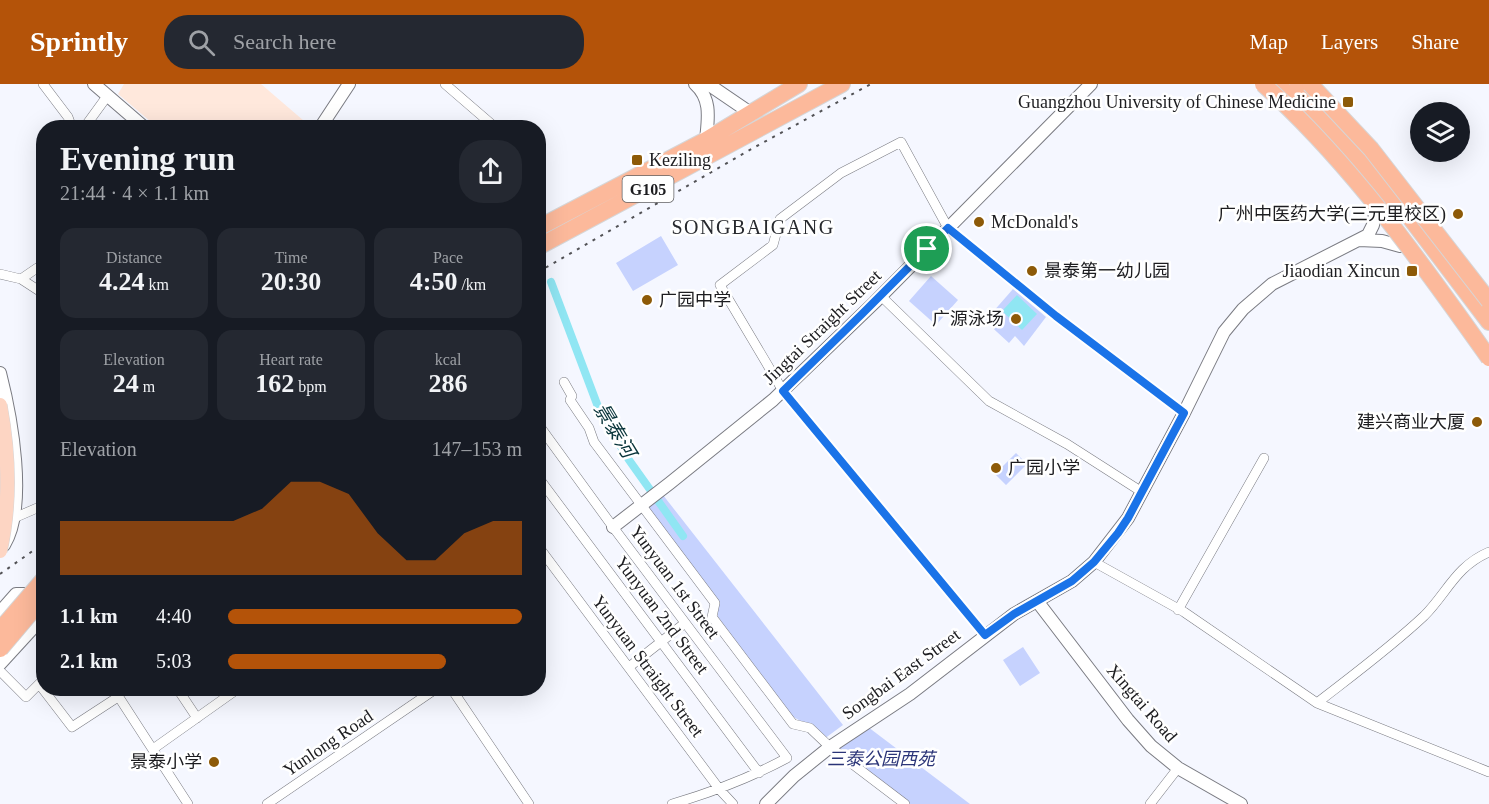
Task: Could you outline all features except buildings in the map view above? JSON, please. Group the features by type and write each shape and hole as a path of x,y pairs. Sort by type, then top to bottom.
{"highway":[{"path":"752,114 798,84"},
{"name":"G105","path":"546,224 812,84"},
{"name":"G105","path":"546,243 756,131 791,105 826,84"},
{"path":"756,131 842,84"},
{"path":"1263,84 1294,113 1357,183 1489,358"},
{"path":"1277,84 1353,163 1489,345"},
{"path":"1298,84 1332,118 1367,160 1489,322"},
{"path":"1310,84 1371,148 1489,301"},
{"path":"0,630 36,588"},
{"path":"0,649 36,606"}],"main road":[{"path":"0,405 8,468 7,513 0,551"}],"street":[{"path":"44,84 69,120"},
{"path":"94,84 136,120"},
{"path":"90,120 114,84"},
{"path":"325,120 349,84"},
{"path":"445,84 487,120"},
{"path":"695,84 707,99 706,140"},
{"path":"708,84 752,114"},
{"name":"Jingtai Straight Street","path":"613,527 783,391 881,296 1091,84"},
{"path":"985,635 783,391 720,285 773,245 780,219 841,173 901,142 948,228 1056,316 1184,413"},
{"path":"1359,240 1371,230 1375,214"},
{"path":"1359,240 1382,241 1400,246"},
{"name":"Songbai East Street","path":"766,804 794,776 830,747 910,694 1014,614 1072,581 1094,562 1118,533 1184,413 1221,337 1243,309 1290,273 1359,240"},
{"path":"21,279 36,269"},
{"path":"0,274 21,279 36,289"},
{"path":"881,296 989,401 1067,444 1142,492"},
{"path":"0,373 14,450 15,481 14,518 0,551"},
{"path":"564,382 572,396 570,400 589,428 594,442 715,603 712,617 793,724 810,728 830,747 905,804"},
{"name":"Yunyuan 1st Street","path":"546,435 788,758 759,773"},
{"path":"1178,609 1264,458"},
{"name":"Yunyuan 2nd Street","path":"546,488 759,773"},
{"path":"14,518 36,508"},
{"path":"1317,703 1426,614 1452,580 1478,557 1489,552"},
{"name":"Yunyuan Straight Street","path":"546,557 720,790 733,804"},
{"path":"1094,562 1178,609 1317,703 1489,772"},
{"path":"0,612 11,598 20,593 36,602"},
{"name":"Xingtai Road","path":"1037,601 1128,720 1151,746 1178,768 1241,804"},
{"path":"629,667 685,623"},
{"path":"0,664 36,625"},
{"path":"0,671 26,697 36,686"},
{"path":"51,696 72,727 112,696"},
{"path":"118,696 188,804"},
{"path":"182,696 197,718"},
{"path":"153,749 228,696"},
{"name":"Yunlong Road","path":"267,804 425,696"},
{"path":"456,696 529,804"},
{"path":"1150,804 1178,768"},
{"path":"672,804 720,790 759,773"}],"shaded area":[{"path":"124,84 261,84 303,120 149,120 118,94"},
{"path":"1017,295 1037,314 1022,330 1002,311"}],"green space":[{"path":"661,236 678,265 633,291 616,263"},
{"path":"931,276 958,300 936,325 909,301"},
{"name":"广源泳场","path":"1013,289 1046,317 1024,346 1015,336 1009,343 985,321"},
{"path":"1016,453 1027,464 1006,485 995,474"},
{"path":"663,495 843,725 824,739 811,727 790,715 718,617 716,602 647,508"},
{"path":"1023,647 1040,673 1020,686 1003,660"},
{"name":"三泰公园西苑","path":"868,727 970,804 910,804 838,749"}],"waterway":[{"name":"景泰河","path":"551,282 600,412 629,460 683,536"}],"railway":[{"path":"546,267 755,147 871,84"},
{"path":"0,574 36,549"}],"place":[{"name":"Guangzhou University of Chinese Medicine","path":"1348,102"},
{"name":"Keziling","path":"637,160"},
{"name":"广州中医药大学(三元里校区)","path":"1458,214"},
{"name":"McDonald's","path":"979,222"},
{"name":"景泰第一幼儿园","path":"1032,271"},
{"name":"Jiaodian Xincun","path":"1412,271"},
{"name":"广园中学","path":"647,300"},
{"name":"广源泳场","path":"1016,319"},
{"name":"建兴商业大厦","path":"1477,422"},
{"name":"广园小学","path":"996,468"},
{"name":"景泰小学","path":"214,762"}],"district":[{"name":"SONGBAIGANG","path":"753,227"}],"route":[{"path":"948,228 1056,316 1184,413 1128,518 1107,548 1072,581 1014,614 985,635 783,391 927,249 948,228"}]}
